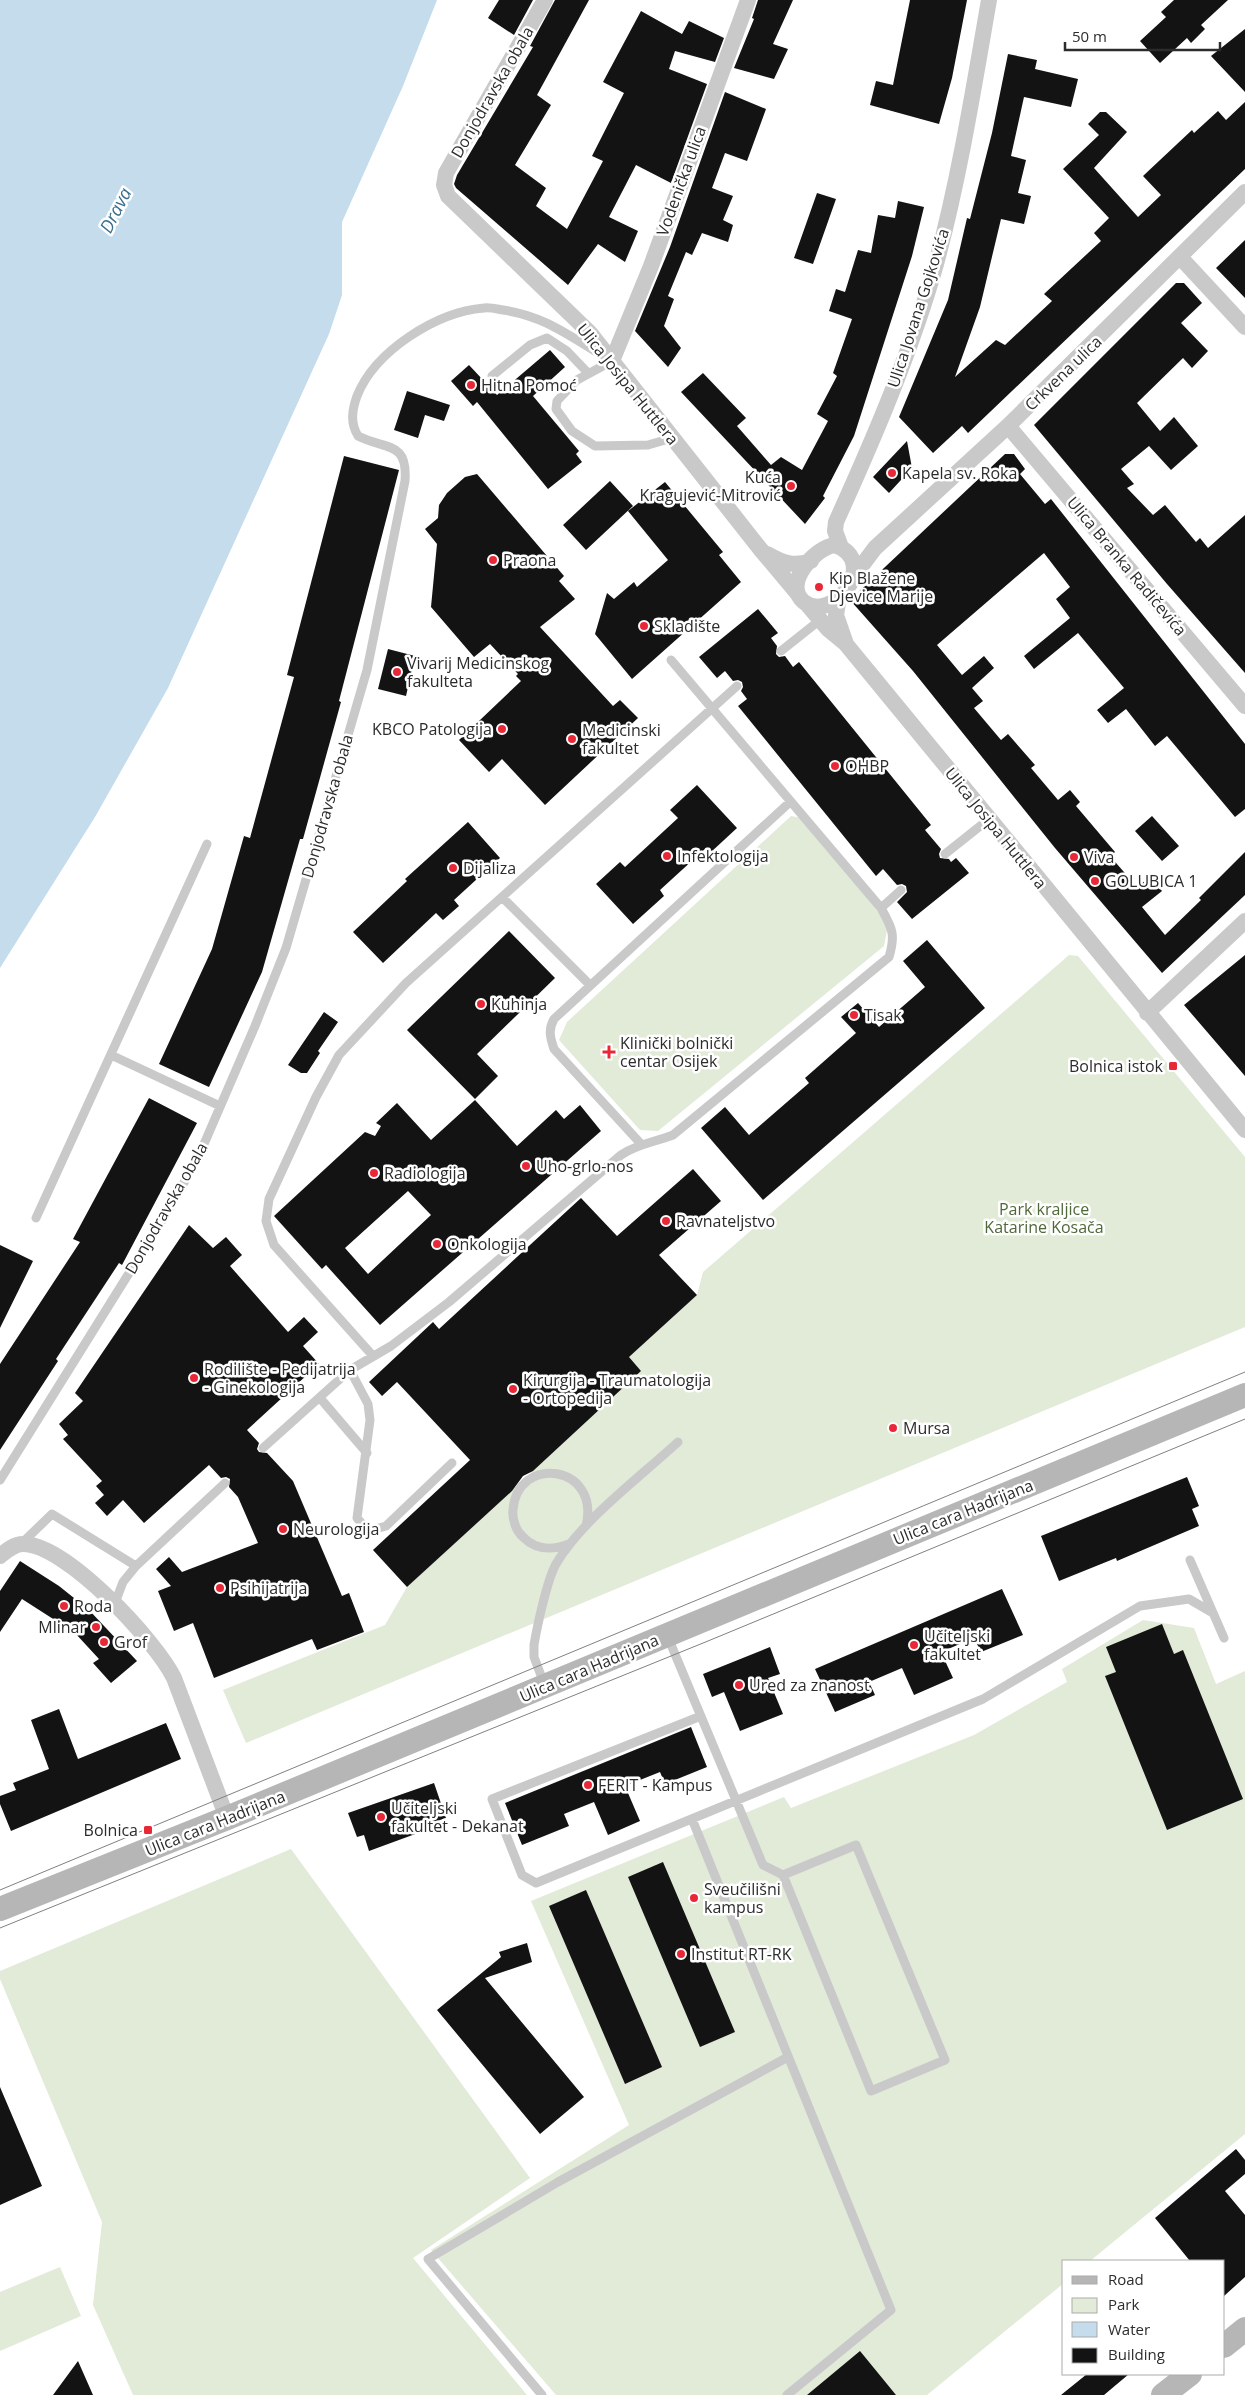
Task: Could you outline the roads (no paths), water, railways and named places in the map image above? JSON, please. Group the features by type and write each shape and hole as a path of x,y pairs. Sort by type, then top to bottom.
{"main road":[{"name":"Ulica cara Hadrijana","path":"0,1909 227,1818 1245,1395"},
{"path":"1225,2345 1245,2329"},
{"path":"1163,2395 1189,2375"}],"street":[{"name":"Donjodravska obala","path":"444,185 446,173 545,0"},
{"name":"Vodenička ulica","path":"612,361 651,266 748,0"},
{"name":"Ulica Jovana Gojkovića","path":"845,550 835,530 836,522 876,432 936,264 950,204 989,0"},
{"name":"Ulica Josipa Huttlera","path":"444,185 448,196 590,332 760,550 820,620 846,643 1147,1013"},
{"name":"Crkvena ulica","path":"854,576 875,548 1008,426 1245,192"},
{"path":"1180,257 1245,327"},
{"name":"Ulica Branka Radičevića","path":"1008,426 1245,706"},
{"path":"845,550 855,566 854,576 839,597 820,608 802,599 797,580 821,550 828,546 864,553 875,548"},
{"name":"Ulica Josipa Huttlera","path":"760,550 785,563 798,565 811,561"},
{"name":"Ulica Josipa Huttlera","path":"839,597 836,615 846,643"},
{"path":"1245,921 1147,1013 1245,1130"},
{"path":"0,1556 21,1544 33,1545 44,1549 97,1586 115,1603 166,1662 227,1818"}],"lane":[{"name":"Donjodravska obala","path":"0,1480 174,1200 201,1151 256,1026 286,948 367,670 405,481 406,465 399,453 390,445 366,440 358,436 352,426 353,407 372,367 392,349 432,324 455,314 485,308 515,312 542,320 612,361"},
{"path":"492,376 530,345 548,338 567,351 588,373"},
{"path":"612,361 577,380 556,401 556,409 572,431 595,446 648,445 672,438"},
{"path":"781,651 820,620"},
{"path":"263,1448 350,1370 391,1346 449,1302 621,1155 641,1144 673,1135 890,957 894,940 893,934 881,908 671,660"},
{"path":"373,1356 274,1245 266,1221 269,1199 316,1097 339,1055 406,983 737,686"},
{"path":"641,1144 554,1048 550,1038 550,1027 554,1018 790,802"},
{"path":"945,854 989,819"},
{"path":"36,1218 206,844"},
{"path":"881,908 901,890"},
{"path":"502,897 590,985"},
{"path":"110,1055 220,1106"},
{"path":"350,1370 368,1404 370,1420 357,1518 363,1525 372,1530 386,1526 452,1463"},
{"path":"320,1398 367,1453"},
{"path":"545,1686 534,1657 536,1635 555,1566 569,1544 586,1526 678,1442"},
{"path":"569,1544 545,1549 533,1545 522,1537 516,1526 513,1514 518,1490 527,1481 544,1474 563,1474 574,1480 583,1489 588,1501 589,1513 586,1526"},
{"path":"115,1603 122,1582 136,1566 225,1483"},
{"path":"21,1544 52,1514 136,1566"},
{"path":"1190,1560 1224,1638"},
{"path":"701,1716 492,1799 522,1875 536,1883 984,1699 1140,1606 1189,1599 1213,1613"},
{"path":"666,1635 763,1865 783,1875 871,2091 945,2060 856,1844 783,1875"},
{"path":"692,1820 891,2310 787,2395"},
{"path":"542,2395 428,2260 558,2182 788,2057"}],"water":[{"name":"Drava","path":"0,0 437,0 403,86 342,222 342,295 329,334 168,688 95,817 0,968"}],"tram line":[{"path":"0,1890 1245,1372"},
{"path":"0,1928 708,1641 1245,1419"}],"place":[{"name":"Hitna Pomoć","path":"471,385"},
{"name":"Kapela sv. Roka","path":"892,473"},
{"name":"Kuća Kragujević-Mitrović","path":"791,486"},
{"name":"Praona","path":"493,560"},
{"name":"Kip Blažene Djevice Marije","path":"819,587"},
{"name":"Skladište","path":"644,626"},
{"name":"Vivarij Medicinskog fakulteta","path":"397,672"},
{"name":"KBCO Patologija","path":"502,729"},
{"name":"Medicinski fakultet","path":"572,739"},
{"name":"OHBP","path":"835,766"},
{"name":"Infektologija","path":"667,856"},
{"name":"Viva","path":"1074,857"},
{"name":"Dijaliza","path":"453,868"},
{"name":"GOLUBICA 1","path":"1095,881"},
{"name":"Kuhinja","path":"481,1004"},
{"name":"Tisak","path":"854,1015"},
{"name":"Klinički bolnički centar Osijek","path":"609,1052"},
{"name":"Bolnica istok","path":"1173,1066"},
{"name":"Uho-grlo-nos","path":"526,1166"},
{"name":"Radiologija","path":"374,1173"},
{"name":"Ravnateljstvo","path":"666,1221"},
{"name":"Onkologija","path":"437,1244"},
{"name":"Rodilište - Pedijatrija - Ginekologija","path":"194,1378"},
{"name":"Kirurgija - Traumatologija - Ortopedija","path":"513,1389"},
{"name":"Mursa","path":"893,1428"},
{"name":"Neurologija","path":"283,1529"},
{"name":"Psihijatrija","path":"220,1588"},
{"name":"Roda","path":"64,1606"},
{"name":"Mlinar","path":"96,1627"},
{"name":"Grof","path":"104,1642"},
{"name":"Učiteljski fakultet","path":"914,1645"},
{"name":"Ured za znanost","path":"739,1685"},
{"name":"FERIT - Kampus","path":"588,1785"},
{"name":"Učiteljski fakultet - Dekanat","path":"381,1817"},
{"name":"Bolnica","path":"148,1830"},
{"name":"Sveučilišni kampus","path":"694,1898"},
{"name":"Institut RT-RK","path":"681,1954"}],"park label":[{"name":"Park kraljice Katarine Kosača","path":"1044,1218"}]}
